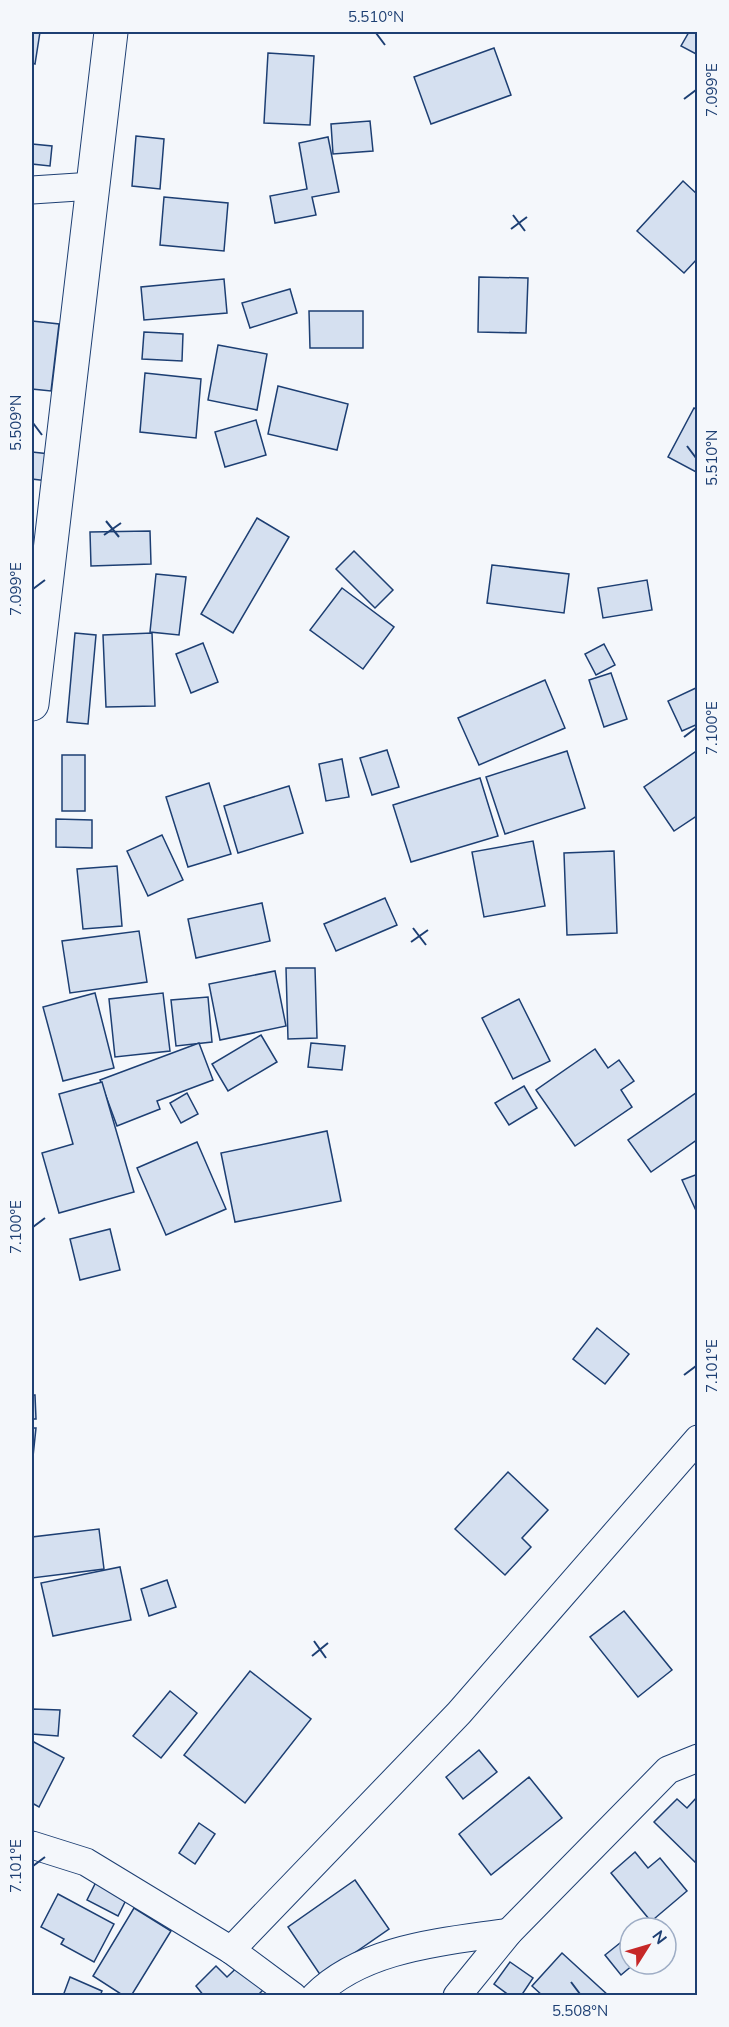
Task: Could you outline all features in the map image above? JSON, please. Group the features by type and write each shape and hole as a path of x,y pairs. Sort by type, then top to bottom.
{"street":[{"path":"32,704 111,32"},
{"path":"32,190 93,186"},
{"path":"231,1950 459,1713 698,1439"},
{"path":"457,1995 508,1932 668,1770 698,1758"},
{"path":"32,1845 86,1862 231,1950 293,1995"},
{"path":"315,1995 326,1985 366,1963 427,1944 508,1932"}],"building":[{"path":"32,32 40,32 35,64 32,63"},
{"path":"689,32 698,32 698,55 681,46"},
{"path":"494,48 511,95 431,124 414,77"},
{"path":"268,53 314,56 310,125 264,123"},
{"path":"370,121 373,151 333,154 331,124"},
{"path":"136,136 164,139 160,189 132,186"},
{"path":"328,137 339,192 312,197 316,215 275,223 270,196 307,189 299,143"},
{"path":"32,144 52,146 50,166 32,164"},
{"path":"683,181 698,195 698,258 684,273 637,231"},
{"path":"164,197 228,203 224,251 160,245"},
{"path":"479,277 528,278 526,333 478,332"},
{"path":"224,279 227,313 144,320 141,287"},
{"path":"290,289 297,313 250,328 242,303"},
{"path":"309,311 363,311 363,348 310,348"},
{"path":"32,321 59,324 51,391 32,389"},
{"path":"144,332 183,334 182,361 142,359"},
{"path":"218,345 267,354 257,410 208,400"},
{"path":"145,373 201,379 196,438 140,432"},
{"path":"278,386 348,404 337,450 268,434"},
{"path":"694,408 698,410 698,473 668,457"},
{"path":"256,420 266,455 225,467 215,432"},
{"path":"32,452 50,454 48,481 32,479"},
{"path":"257,518 289,537 233,633 201,614"},
{"path":"150,531 151,564 91,566 90,532"},
{"path":"354,551 393,590 375,608 336,569"},
{"path":"492,565 569,574 564,613 487,603"},
{"path":"156,574 186,577 179,635 150,632"},
{"path":"647,580 652,610 603,618 598,588"},
{"path":"342,588 394,627 363,669 310,630"},
{"path":"75,633 96,635 88,724 67,722"},
{"path":"152,633 155,706 106,707 103,635"},
{"path":"203,643 218,682 191,693 176,654"},
{"path":"604,644 615,665 596,675 585,654"},
{"path":"611,673 627,719 604,727 589,680"},
{"path":"545,680 565,728 479,765 458,718"},
{"path":"698,687 698,724 682,731 668,701"},
{"path":"387,750 399,787 372,795 360,758"},
{"path":"698,750 698,815 674,831 644,787"},
{"path":"567,751 585,808 505,834 486,777"},
{"path":"62,755 85,755 85,811 62,811"},
{"path":"342,759 349,797 326,801 319,764"},
{"path":"480,778 498,836 411,862 393,805"},
{"path":"209,783 231,854 188,867 166,797"},
{"path":"289,786 303,833 238,853 224,806"},
{"path":"56,819 92,820 92,848 56,847"},
{"path":"162,835 183,880 148,896 127,851"},
{"path":"533,841 545,906 484,917 472,852"},
{"path":"614,851 617,933 567,935 564,853"},
{"path":"117,866 122,926 83,929 77,869"},
{"path":"385,898 397,925 336,951 324,924"},
{"path":"262,903 270,941 196,958 188,919"},
{"path":"139,931 147,982 70,993 62,941"},
{"path":"286,968 315,968 317,1038 288,1039"},
{"path":"275,971 286,1026 220,1040 209,984"},
{"path":"95,993 114,1068 63,1081 43,1007"},
{"path":"163,993 170,1051 115,1057 109,999"},
{"path":"208,997 212,1042 176,1046 171,1000"},
{"path":"519,999 550,1061 513,1079 482,1018"},
{"path":"261,1035 277,1062 228,1091 212,1064"},
{"path":"199,1043 213,1080 157,1101 160,1109 117,1126 100,1080"},
{"path":"311,1043 345,1046 342,1070 308,1067"},
{"path":"595,1049 608,1068 619,1060 634,1081 621,1090 632,1107 575,1146 536,1090"},
{"path":"102,1082 134,1192 59,1213 42,1153 73,1144 59,1094"},
{"path":"524,1086 537,1108 509,1125 495,1103"},
{"path":"187,1093 198,1114 181,1123 170,1103"},
{"path":"696,1093 698,1139 651,1172 628,1140"},
{"path":"327,1131 341,1201 235,1222 221,1153"},
{"path":"197,1142 226,1209 166,1235 137,1168"},
{"path":"698,1174 698,1215 682,1180"},
{"path":"110,1229 120,1270 80,1280 70,1239"},
{"path":"597,1328 629,1354 605,1384 573,1359"},
{"path":"32,1395 35,1395 36,1419 32,1419"},
{"path":"32,1428 36,1428 32,1466"},
{"path":"508,1472 548,1510 522,1538 531,1547 505,1575 455,1529"},
{"path":"99,1529 104,1569 32,1578 32,1537"},
{"path":"120,1567 131,1620 53,1636 41,1583"},
{"path":"167,1580 176,1607 149,1616 141,1589"},
{"path":"624,1611 672,1670 638,1697 590,1637"},
{"path":"250,1671 311,1719 245,1803 184,1755"},
{"path":"170,1691 197,1713 161,1758 133,1736"},
{"path":"32,1709 60,1710 58,1736 32,1734"},
{"path":"32,1741 64,1758 39,1807 32,1803"},
{"path":"479,1750 497,1772 463,1799 446,1777"},
{"path":"529,1777 562,1818 491,1875 459,1834"},
{"path":"698,1796 698,1865 654,1822 677,1799 687,1808"},
{"path":"199,1823 215,1834 195,1864 179,1853"},
{"path":"635,1852 648,1868 660,1858 687,1891 657,1916 647,1916 611,1873"},
{"path":"97,1880 128,1896 118,1916 87,1900"},
{"path":"355,1880 389,1929 321,1976 288,1927"},
{"path":"58,1894 114,1924 94,1962 61,1944 64,1939 41,1927"},
{"path":"134,1908 171,1931 131,1996 124,1996 93,1976"},
{"path":"618,1945 618,1971 605,1955"},
{"path":"562,1953 609,1996 543,1996 532,1986"},
{"path":"248,1957 272,1981 257,1996 204,1996 196,1986 216,1966 227,1977"},
{"path":"510,1962 533,1978 521,1996 510,1996 494,1984"},
{"path":"70,1977 102,1991 100,1996 63,1996"}]}
